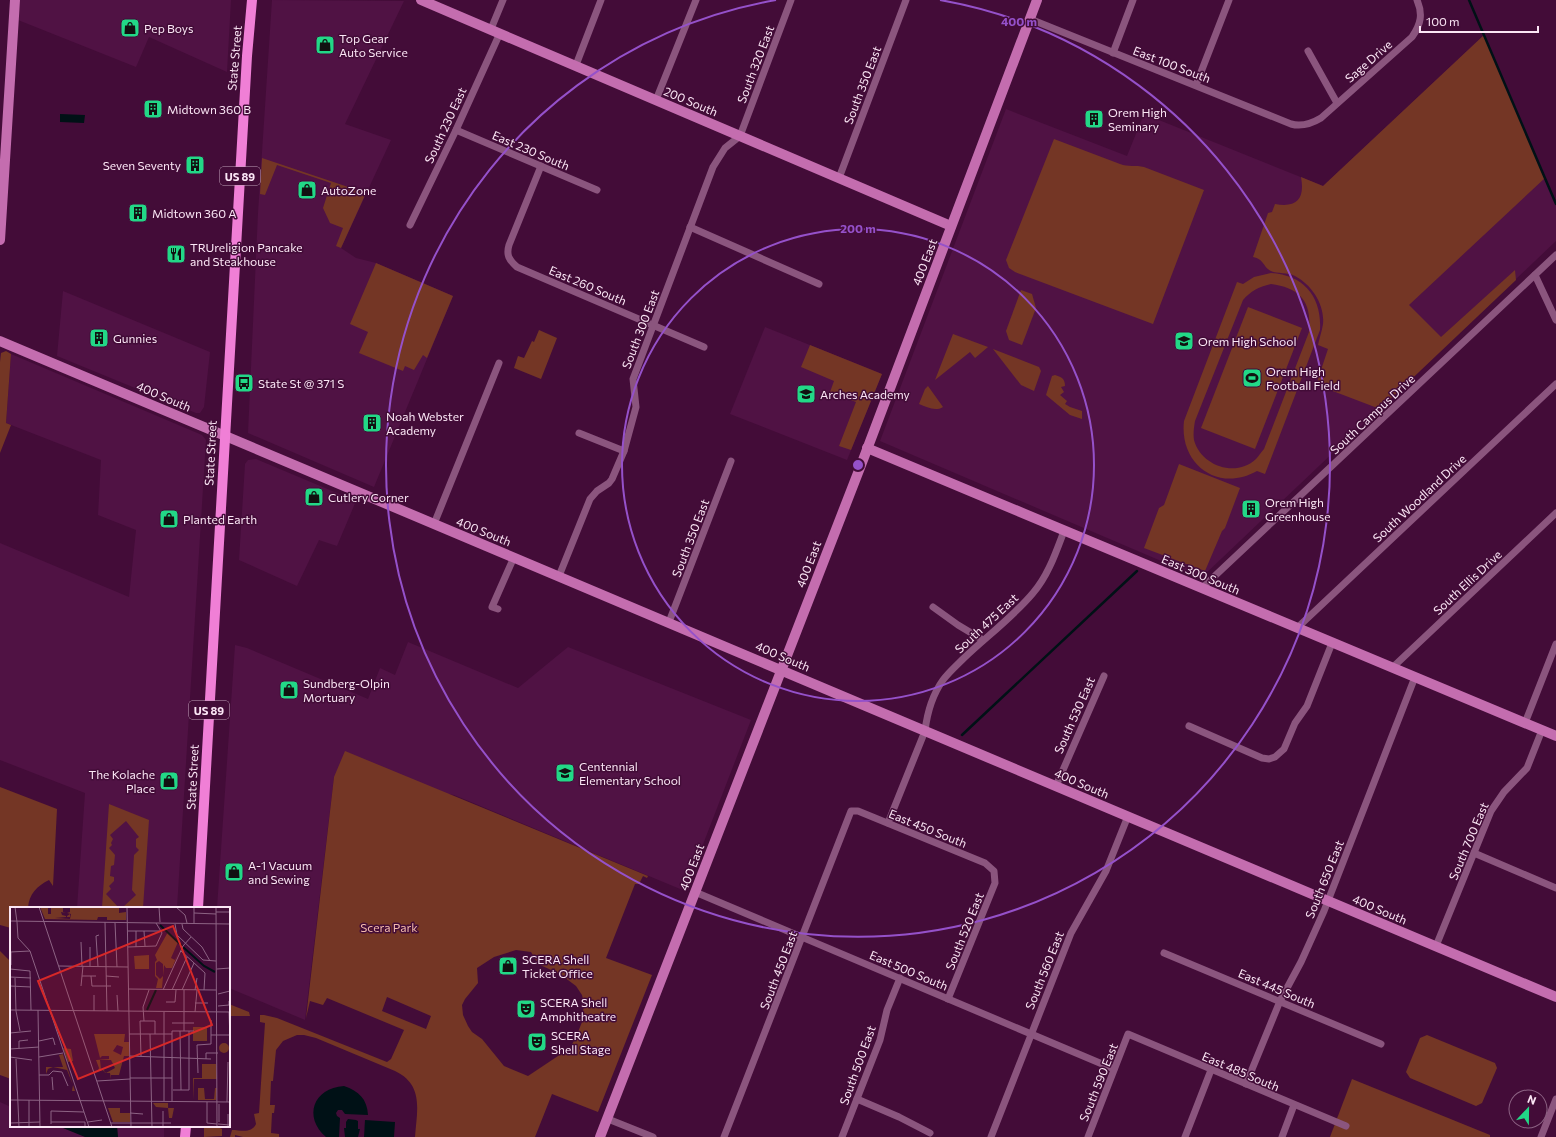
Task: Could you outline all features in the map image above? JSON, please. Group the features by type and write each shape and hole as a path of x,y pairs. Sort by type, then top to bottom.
{"main road":[{"name":"State Street","path":"198,907 224,436 247,56 252,0"}],"street":[{"path":"0,240 15,0"},
{"name":"200 South","path":"421,0 951,226"},
{"name":"South 230 East","path":"410,225 456,130 496,31 503,0"},
{"path":"576,65 601,0"},
{"path":"656,100 696,0"},
{"name":"South 320 East","path":"740,136 791,0"},
{"name":"South 350 East","path":"838,178 906,0"},
{"name":"400 East","path":"600,1137 867,448 1037,0"},
{"path":"1113,53 1133,0"},
{"path":"1196,85 1229,0"},
{"name":"Sage Drive","path":"1307,125 1321,118 1412,37 1421,17 1421,10 1417,0"},
{"name":"East 100 South","path":"1030,19 1291,124 1307,125"},
{"path":"1308,51 1337,103"},
{"name":"East 230 South","path":"456,130 597,190"},
{"name":"South 300 East","path":"559,576 590,499 597,491 609,483 612,479 624,451 636,407 633,379 718,157 732,140 740,136"},
{"name":"East 260 South","path":"540,166 507,252 509,259 516,267 704,347"},
{"path":"690,227 819,284"},
{"name":"South Campus Drive","path":"1202,588 1556,255"},
{"path":"1535,275 1556,320"},
{"name":"400 South","path":"0,340 224,436 669,622 1556,997"},
{"path":"434,524 499,363"},
{"name":"South Woodland Drive","path":"1297,628 1556,384"},
{"path":"579,433 624,451"},
{"name":"East 300 South","path":"867,448 1542,730"},
{"name":"South 350 East","path":"669,622 731,461"},
{"name":"South Ellis Drive","path":"1392,668 1556,513"},
{"name":"South 475 East","path":"888,823 925,731 926,718 942,681 1034,592 1049,568 1064,531"},
{"path":"498,609 492,607 514,557"},
{"path":"934,607 983,640"},
{"path":"1188,726 1262,758 1276,757 1282,752 1295,723 1307,706 1332,643"},
{"path":"1525,723 1556,644"},
{"name":"South 530 East","path":"1056,786 1104,676"},
{"name":"South 650 East","path":"1246,1084 1280,1001 1301,962 1328,901 1415,677"},
{"path":"1542,730 1556,736"},
{"name":"South 700 East","path":"1436,946 1497,801 1527,768 1542,730"},
{"name":"East 450 South","path":"851,811 858,811 888,823 987,864 994,870"},
{"name":"South 450 East","path":"724,1137 851,811"},
{"name":"South 560 East","path":"991,1137 1071,933 1106,871 1128,816"},
{"path":"1474,853 1556,888"},
{"name":"South 520 East","path":"948,999 995,883 994,870"},
{"name":"East 500 South","path":"695,892 1114,1069"},
{"name":"East 445 South","path":"1164,952 1381,1044"},
{"name":"South 500 East","path":"842,1137 880,1040 887,1010 900,978"},
{"name":"East 485 South","path":"1128,1034 1346,1126"},
{"name":"South 590 East","path":"1088,1137 1128,1034"},
{"path":"1185,1137 1211,1070"},
{"path":"857,1099 899,1117 930,1133"},
{"path":"1541,1137 1556,1099"},
{"path":"1282,1137 1294,1105"},
{"path":"608,1118 653,1137"}],"shaded area":[{"path":"20,0 231,0 227,72 149,37 136,67 18,20"},
{"path":"272,0 404,1 345,124 391,140 341,248 356,258 376,263 453,296 374,487 248,433 258,213"},
{"name":"Orem High School","path":"1484,35 1556,204 1556,241 1201,578 880,441 1006,109 1127,156 1144,114 1323,186"},
{"path":"60,114 85,115 84,123 60,122"},
{"path":"63,291 210,352 204,407 200,413 196,413 57,356"},
{"name":"Arches Academy","path":"765,327 882,374 847,460 730,414"},
{"path":"11,354 202,435 206,440 177,907 77,907 85,793 0,760 0,543 129,597 136,530 98,515 101,460 6,423"},
{"path":"256,459 356,501 337,546 319,540 297,586 239,560 245,464 248,460"},
{"name":"Centennial Elementary School","path":"408,642 518,688 568,647 751,720 685,891 454,795 334,777 305,1020 230,988 230,907 217,907 235,645 247,648 368,699 380,668 395,675"},
{"path":"344,1086 354,1090 361,1096 366,1104 368,1115 345,1114 342,1110 338,1110 336,1113 340,1118 339,1137 326,1137 319,1129 315,1121 313,1113 315,1105 325,1092 333,1088"},
{"path":"0,1102 10,1107 10,1127 61,1127 86,1137 0,1137"},
{"path":"348,1119 358,1121 358,1129 360,1129 358,1137 345,1137 344,1128 346,1128 346,1122"},
{"path":"365,1120 395,1122 394,1137 364,1137"},
{"path":"117,1127 164,1127 164,1137 118,1137"},
{"path":"117,1127 118,1137 85,1137 63,1128"}],"green space":[{"path":"1484,35 1545,178 1409,305 1441,337 1515,270 1516,280 1380,409 1317,385 1328,349 1318,345 1323,324 1320,303 1312,290 1301,280 1286,273 1271,271 1259,259 1253,257 1268,213 1272,212 1275,204 1289,205 1298,200 1302,191 1301,177 1323,186"},
{"path":"1054,139 1120,164 1144,167 1204,190 1153,324 1015,272 1009,268 1006,260"},
{"path":"262,158 366,193 341,248 336,246 343,228 330,223 323,208 331,183 277,165 265,195 260,194"},
{"path":"376,263 453,296 427,358 423,355 414,370 405,366 403,371 359,353 368,332 350,324"},
{"path":"1271,273 1293,278 1302,283 1309,290 1318,307 1320,330 1265,474 1257,471 1242,477 1228,479 1215,476 1204,470 1195,462 1188,450 1184,436 1184,421 1237,282 1243,284 1254,277","holes":["1271,284 1281,286 1297,293 1306,304 1309,332 1264,449 1256,459 1248,465 1239,468 1220,466 1204,457 1198,449 1194,440 1195,421 1243,300 1249,294 1262,286"]},
{"path":"1021,290 1032,294 1036,308 1022,345 1009,340 1006,331"},
{"name":"Orem High Football Field","path":"1248,307 1302,328 1255,449 1201,428"},
{"path":"539,330 557,338 541,379 514,368 518,356 524,358 532,341 534,342"},
{"path":"953,334 988,347 975,358 970,352 935,380"},
{"path":"810,345 882,374 851,450 839,446 856,402 830,392 834,381 801,367"},
{"path":"993,349 1039,367 1041,371 1034,391 1021,385"},
{"path":"6,351 11,354 6,423 11,425 0,453 0,362 1,353"},
{"path":"1055,375 1061,377 1064,381 1065,386 1061,387 1064,392 1060,395 1067,401 1065,404 1082,411 1082,419 1070,415 1046,395 1052,376"},
{"path":"928,386 943,407 934,409 919,404 925,389"},
{"path":"1179,464 1240,488 1225,528 1222,531 1205,571 1144,548 1159,508 1164,505"},
{"name":"Scera Park","path":"345,751 648,876 647,878 643,876 639,884 635,884 606,958 652,975 598,1112 552,1094 535,1137 415,1137 417,1099 411,1083 395,1071 316,1038 297,1035 283,1041 276,1050 273,1081 271,1081 270,1105 275,1105 274,1113 272,1113 271,1133 279,1134 279,1137 243,1137 235,1135 235,1137 230,1137 232,1130 246,1131 254,1127 256,1124 254,1114 259,1113 265,1023 260,1022 260,1015 277,1018 387,1062 391,1059 404,1030 327,998 323,1005 310,1001 306,1018 334,777","holes":["516,950 531,952 538,964 560,974 576,986 582,995 584,1003 582,1022 570,1048 528,1076 504,1066 482,1039 472,1032 463,1015 462,1005 478,983 477,968 494,957","387,997 431,1016 426,1029 382,1011"]},
{"path":"0,787 57,809 53,886 49,880 37,888 30,899 28,907 10,907 10,928 0,925"},
{"path":"109,804 149,820 143,907 123,907 136,895 132,890 134,855 139,850 136,847 136,839 139,837 126,821 110,835 113,839 111,843 112,845 109,848 115,855 114,865 111,866 110,876 114,877 114,881 109,886 111,889 106,894 118,907 102,907"},
{"path":"0,951 10,961 10,1079 0,1075"},
{"path":"230,1004 249,1012 250,1016 230,1016"},
{"path":"1427,1035 1495,1063 1497,1068 1482,1103 1476,1106 1410,1078 1406,1072 1420,1038"},
{"path":"1352,1079 1490,1135 1490,1137 1330,1137"},
{"path":"204,1127 217,1127 222,1129 222,1136 204,1137"}],"waterway":[{"path":"1469,0 1556,204"},
{"path":"962,735 1137,571"}],"place":[{"name":"Pep Boys","path":"130,28"},
{"name":"Top Gear Auto Service","path":"325,45"},
{"name":"Midtown 360 B","path":"153,109"},
{"name":"Orem High Seminary","path":"1094,119"},
{"name":"Seven Seventy","path":"195,165"},
{"name":"AutoZone","path":"307,190"},
{"name":"Midtown 360 A","path":"138,213"},
{"name":"TRUreligion Pancake and Steakhouse","path":"176,254"},
{"name":"Gunnies","path":"99,338"},
{"name":"Orem High School","path":"1184,341"},
{"name":"Orem High Football Field","path":"1252,378"},
{"name":"State St @ 371 S","path":"244,383"},
{"name":"Arches Academy","path":"806,394"},
{"name":"Noah Webster Academy","path":"372,423"},
{"name":"Cutlery Corner","path":"314,497"},
{"name":"Orem High Greenhouse","path":"1251,509"},
{"name":"Planted Earth","path":"169,519"},
{"name":"Sundberg-Olpin Mortuary","path":"289,690"},
{"name":"Centennial Elementary School","path":"565,773"},
{"name":"The Kolache Place","path":"169,781"},
{"name":"A-1 Vacuum and Sewing","path":"234,872"},
{"name":"SCERA Shell Ticket Office","path":"508,966"},
{"name":"SCERA Shell Amphitheatre","path":"526,1009"},
{"name":"SCERA Shell Stage","path":"537,1042"}]}
